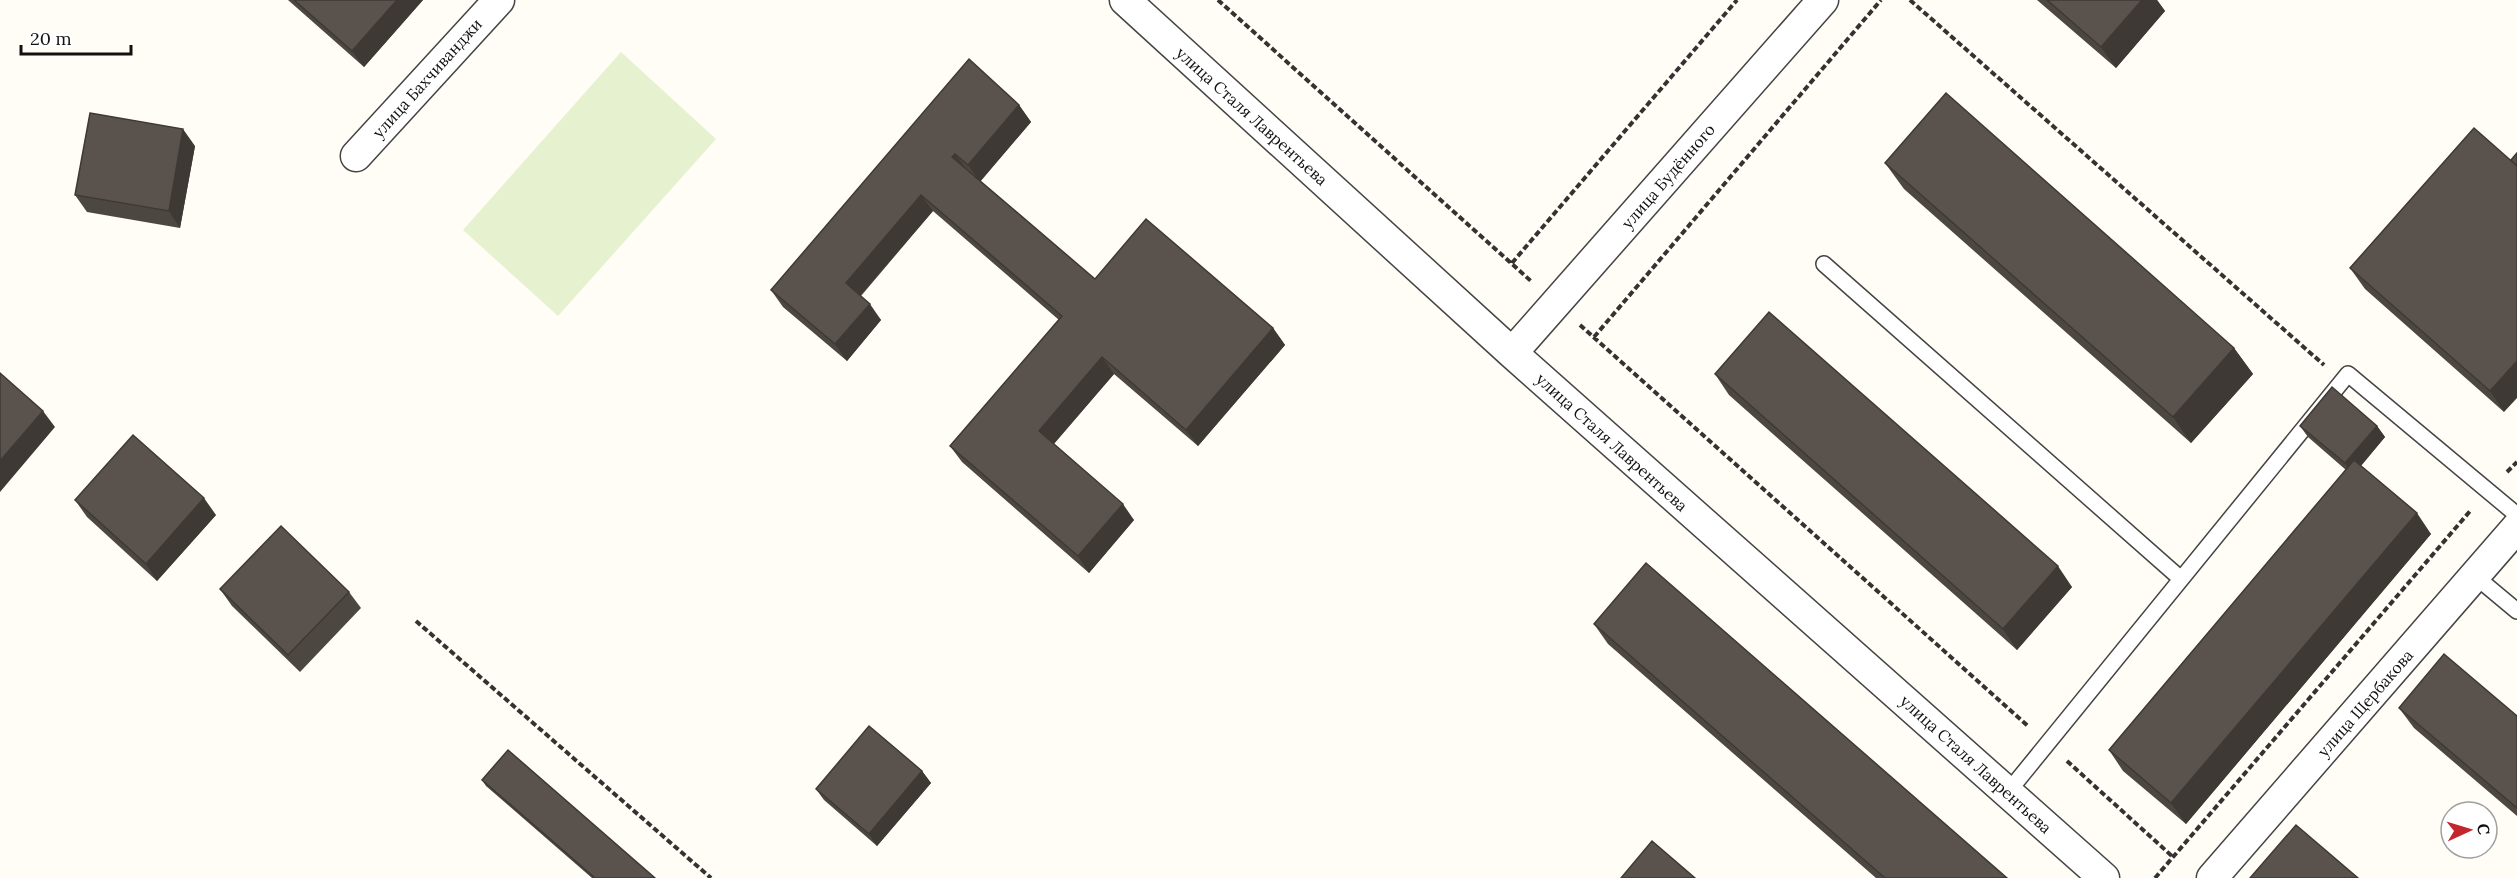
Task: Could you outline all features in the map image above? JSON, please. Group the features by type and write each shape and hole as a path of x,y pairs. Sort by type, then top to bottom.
{"street":[{"name":"улица Бахчиванджи","path":"356,156 499,0"},
{"name":"улица Сталя Лаврентьева","path":"1125,0 1512,353 2104,878"},
{"name":"улица Будённого","path":"1512,353 1823,0"},
{"name":"улица Щербакова","path":"2212,878 2517,527"}],"lane":[{"path":"1824,264 2181,579"},
{"path":"2008,792 2348,374 2517,515"},
{"path":"2475,576 2517,612"}],"path":[{"path":"1218,0 2174,856"},
{"path":"1512,263 1737,0"},
{"path":"1594,337 1881,0"},
{"path":"1910,0 2342,381"},
{"path":"2155,878 2472,509"},
{"path":"416,621 711,878"}],"green space":[{"path":"621,52 716,139 558,316 463,230"}],"building":[{"path":"294,0 397,0 352,51"},
{"path":"2047,0 2142,0 2101,47"},
{"path":"969,59 1019,105 968,165 955,154 952,157 1095,279 1146,219 1273,328 1186,430 1102,357 1039,431 1123,504 1078,556 950,446 1062,316 921,195 846,283 870,304 835,344 771,290"},
{"path":"1946,93 2234,348 2173,417 1885,163"},
{"path":"90,113 183,129 169,211 75,195"},
{"path":"2474,128 2517,166 2517,361 2490,391 2350,268"},
{"path":"2517,153 2517,166 2511,160"},
{"path":"1769,312 2058,566 2003,629 1715,374"},
{"path":"0,373 43,411 0,461"},
{"path":"2332,387 2377,426 2345,463 2300,426"},
{"path":"133,435 204,498 146,564 75,500"},
{"path":"2354,460 2417,513 2171,803 2109,750"},
{"path":"281,526 349,592 288,655 220,589"},
{"path":"1646,563 2007,878 1885,878 1594,624"},
{"path":"2444,654 2517,716 2517,808 2399,708"},
{"path":"869,726 922,771 869,834 816,789"},
{"path":"508,750 655,878 595,878 482,780"},
{"path":"2296,825 2358,878 2250,878"},
{"path":"1652,841 1695,878 1621,878"}]}
